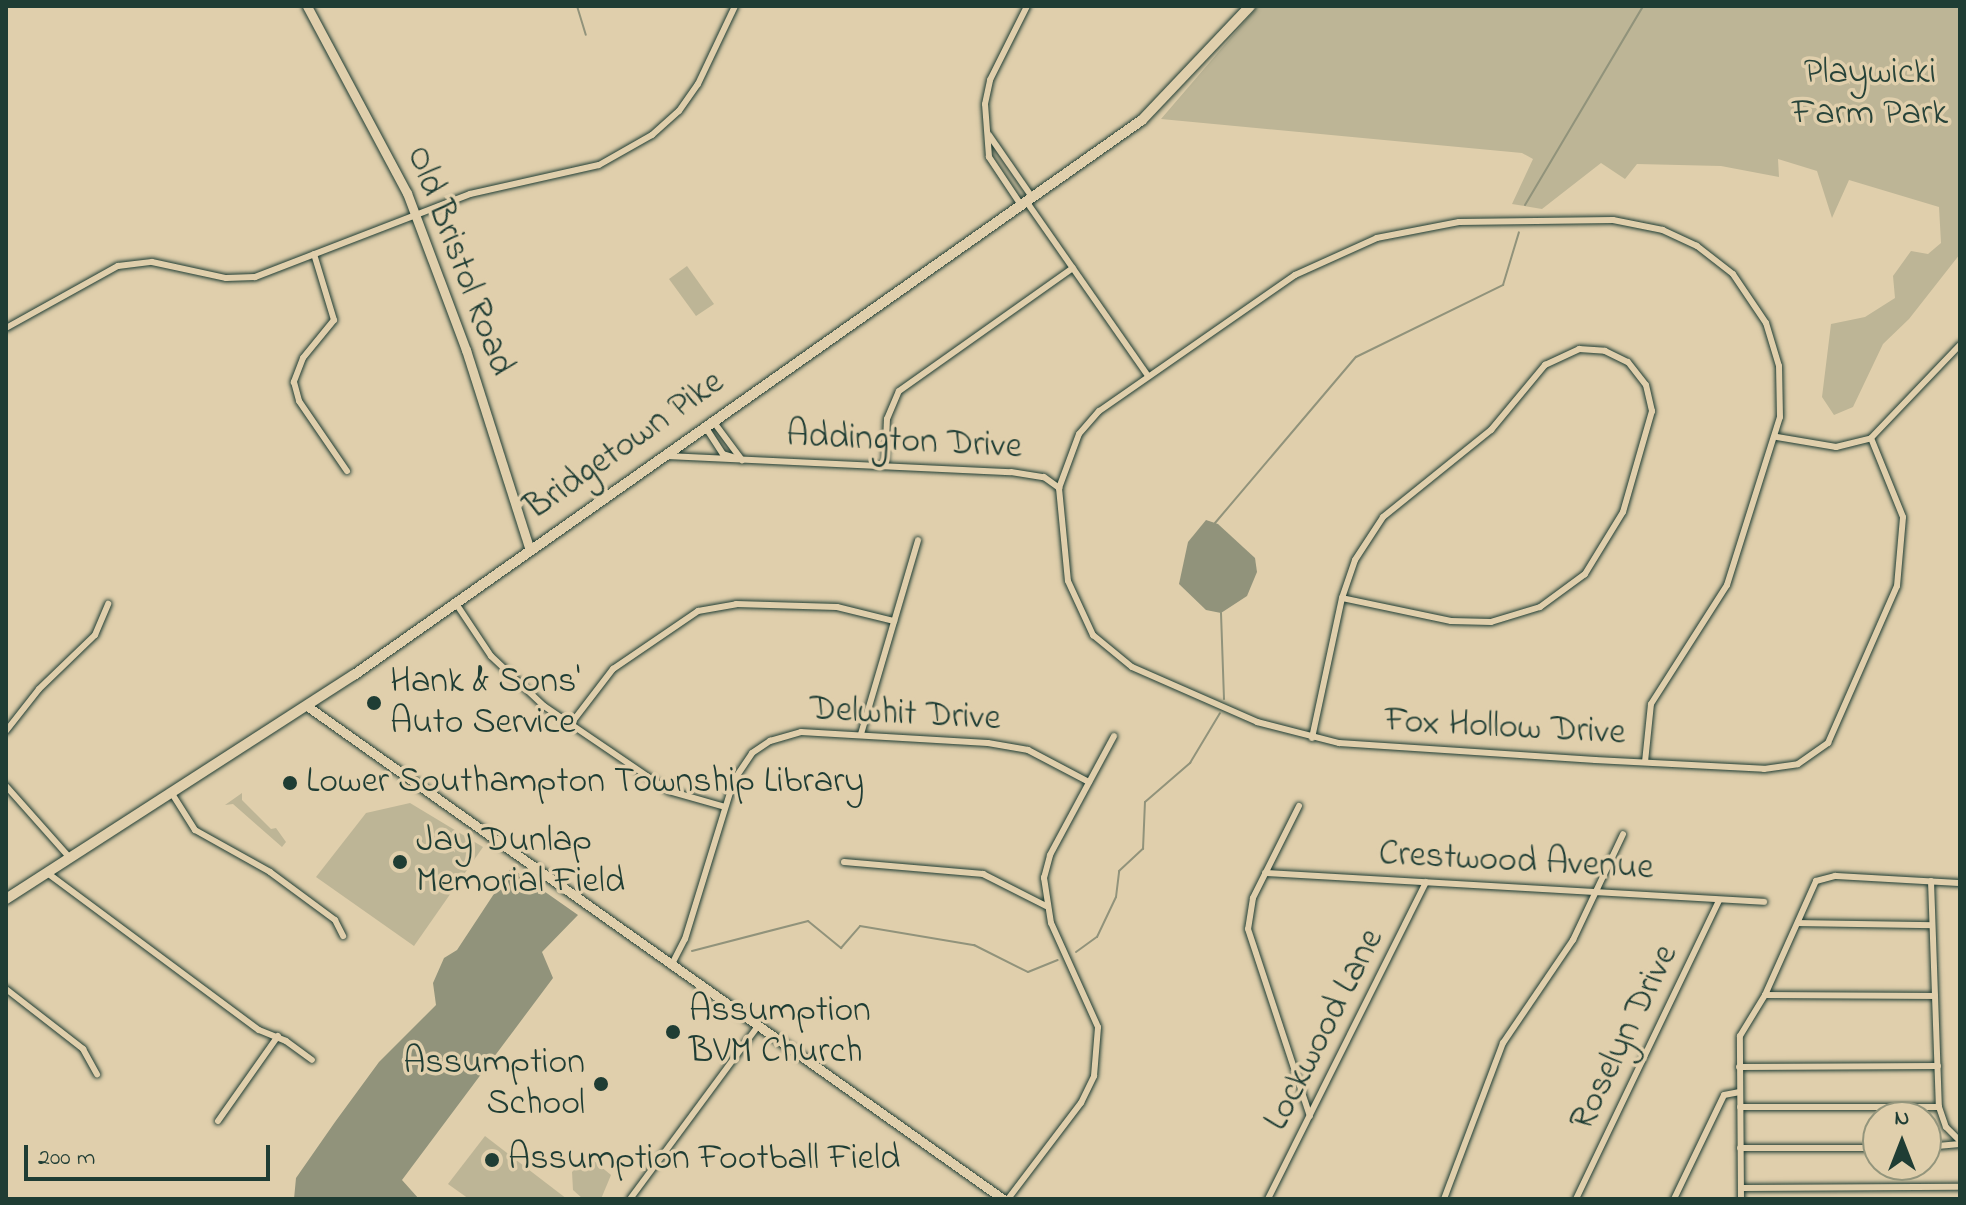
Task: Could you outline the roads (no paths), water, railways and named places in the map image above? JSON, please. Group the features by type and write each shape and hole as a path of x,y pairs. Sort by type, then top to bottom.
{"main road":[{"name":"Old Bristol Road","path":"307,6 383,140 416,215 529,547"},
{"name":"Bridgetown Pike","path":"6,899 307,706 659,455 1142,120 1250,6"},
{"path":"307,706 671,966 1006,1199"}],"street":[{"path":"6,328 118,266 168,263 246,279 484,190 599,165 652,135 679,111 698,84 735,6"},
{"path":"1026,201 989,135 985,104 990,80 1027,6"},
{"path":"989,135 985,143 989,157 1026,201 1148,376"},
{"name":"Fox Hollow Drive","path":"1613,220 1663,230 1697,246 1745,289 1766,323 1779,366 1777,437 1727,585 1651,704 1645,762 1312,738 1257,722 1151,676 1105,648 1072,597 1059,488 1067,457 1089,421 1148,376 1295,275 1377,238 1459,222 1613,220"},
{"path":"314,254 334,320 303,358 294,382 299,401 347,471"},
{"path":"885,466 887,419 899,391 1073,268"},
{"path":"1777,437 1836,447 1871,438 1960,345"},
{"path":"1312,738 1342,598 1355,560 1383,517 1491,430 1551,361 1579,349 1597,349 1617,356 1640,376 1650,395 1651,422 1623,512 1596,561 1559,596 1525,614 1481,623 1342,598"},
{"name":"Addington Drive","path":"708,422 723,454 742,460"},
{"name":"Addington Drive","path":"708,422 742,460"},
{"path":"1645,762 1778,769 1808,759 1828,743 1891,603 1904,557 1900,502 1871,438"},
{"name":"Addington Drive","path":"659,455 1011,472 1044,477 1059,488"},
{"path":"861,734 918,540"},
{"path":"455,602 517,685 570,725 669,791 725,807"},
{"path":"6,731 39,689 95,635 108,604"},
{"path":"570,725 613,669 698,611 736,604 837,607 894,621"},
{"name":"Delwhit Drive","path":"671,966 685,939 739,770 770,741 801,732 1015,747 1053,760 1089,782"},
{"path":"1006,1199 1081,1103 1099,1055 1090,1001 1046,906 1044,878 1050,855 1114,736"},
{"path":"6,786 69,857"},
{"path":"171,792 195,830 270,872 335,920 343,936"},
{"path":"1299,806 1250,908 1250,939 1310,1116"},
{"path":"1444,1199 1503,1043 1558,965 1598,893 1623,834"},
{"path":"844,862 983,874 1046,906"},
{"path":"46,872 259,1030 278,1036 312,1060"},
{"name":"Crestwood Avenue","path":"1265,873 1764,902"},
{"path":"1741,1199 1739,1067 1742,1031 1765,995 1821,877 1960,883"},
{"path":"1931,881 1939,1101"},
{"name":"Lockwood Lane","path":"1268,1199 1426,882"},
{"name":"Roselyn Drive","path":"1576,1199 1719,900"},
{"path":"1798,923 1932,925"},
{"path":"6,989 83,1049 97,1074"},
{"path":"1765,995 1935,996"},
{"path":"630,1199 758,1026"},
{"path":"218,1121 278,1036"},
{"path":"1739,1067 1938,1066"},
{"path":"1674,1199 1724,1095 1740,1092"},
{"path":"1740,1107 1862,1107"},
{"path":"1942,1116 1946,1127 1960,1143"},
{"path":"1740,1148 1862,1148"},
{"path":"1741,1188 1960,1187"}],"waterway":[{"path":"577,6 586,35"},
{"path":"1525,205 1643,6"},
{"path":"1215,523 1356,357 1503,285 1519,232"},
{"path":"1221,613 1224,699"},
{"path":"1076,952 1097,937 1116,897 1119,871 1143,849 1145,802 1190,763 1220,713"},
{"path":"692,951 808,921 841,948 860,926 974,945 1028,972 1058,960"}],"place":[{"name":"Hank & Sons' Auto Service","path":"374,703"},
{"name":"Lower Southampton Township Library","path":"290,783"},
{"name":"Jay Dunlap Memorial Field","path":"400,862"},
{"name":"Assumption BVM Church","path":"673,1032"},
{"name":"Assumption School","path":"601,1084"},
{"name":"Assumption Football Field","path":"492,1160"}],"park label":[{"name":"Playwicki Farm Park","path":"1870,94"}]}
